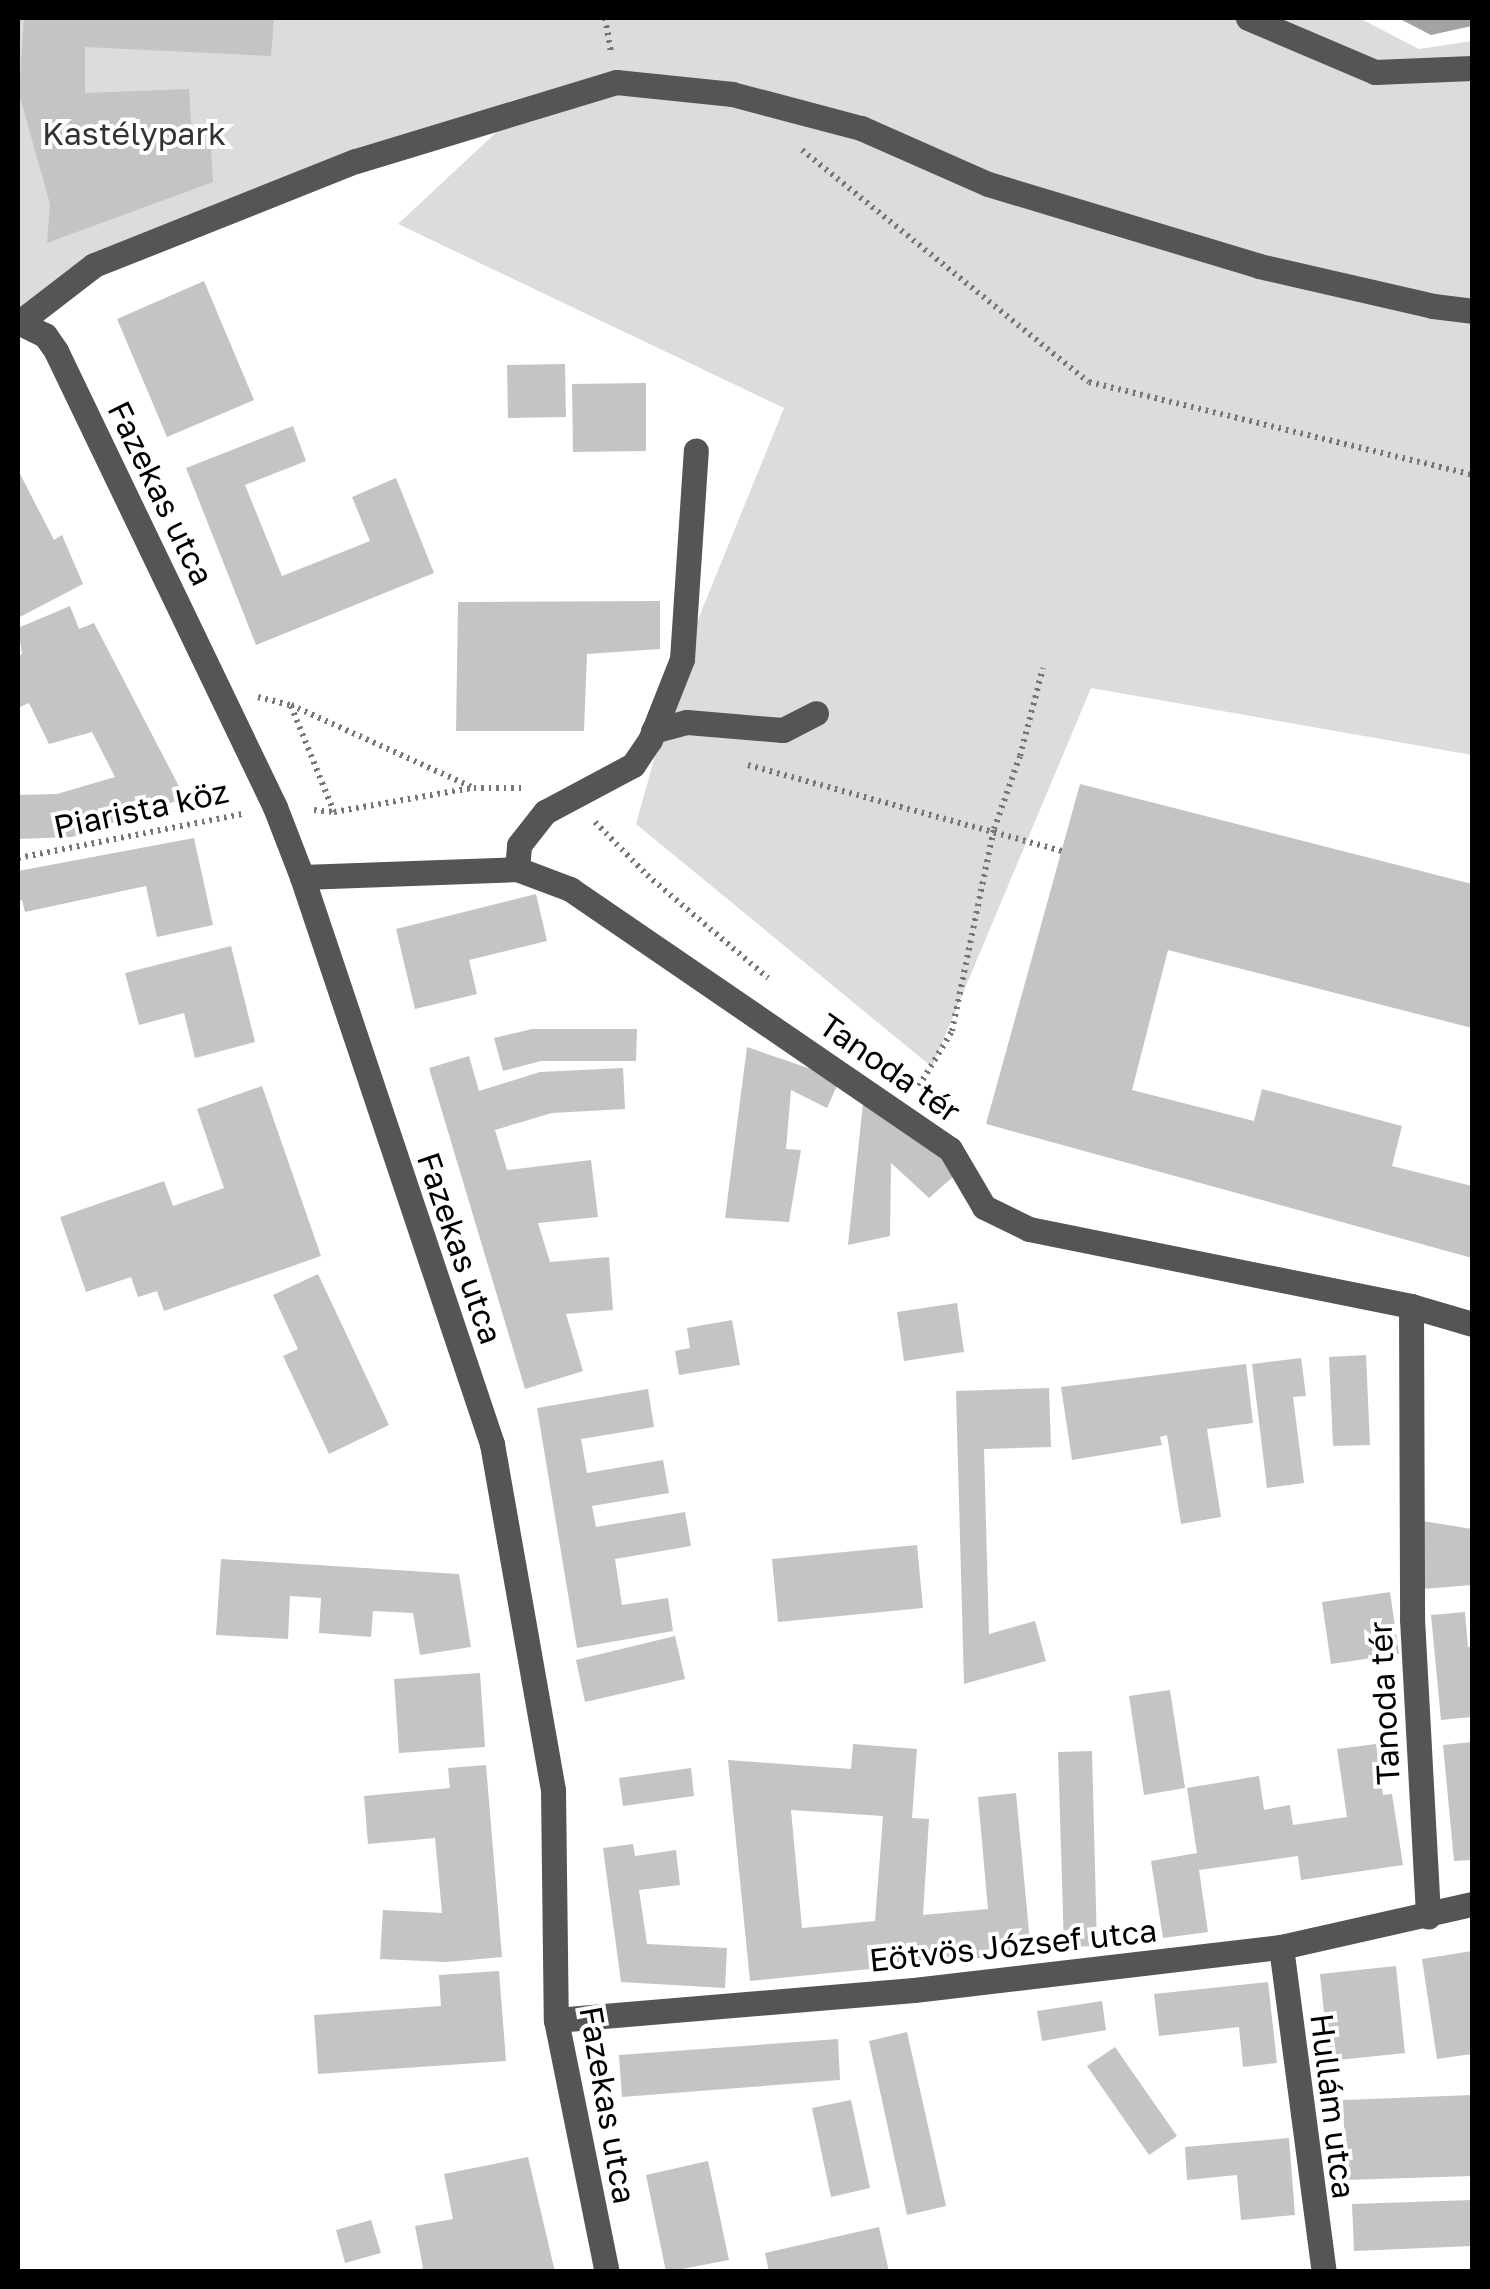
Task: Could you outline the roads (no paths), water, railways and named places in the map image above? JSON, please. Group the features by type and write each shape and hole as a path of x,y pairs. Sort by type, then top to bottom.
{"street":[{"path":"1248,18 1375,72 1472,68"},
{"path":"18,322 94,265 356,161 616,82 732,94 843,123 988,184 1259,266 1432,306 1472,311"},
{"name":"Fazekas utca","path":"18,322 45,335 56,351 274,807 302,877 492,1444 553,1790 556,2020 607,2272"},
{"path":"517,869 519,845 545,812 633,765 653,731 682,660 696,450"},
{"path":"653,731 686,722 783,730 816,713"},
{"name":"Tanoda tér","path":"302,877 517,869 570,889 659,946 950,1149 984,1208 1029,1229 1410,1306 1472,1324"},
{"name":"Tanoda tér","path":"1410,1306 1412,1619 1428,1917"},
{"name":"Eötvös József utca","path":"556,2020 914,1990 1281,1947 1428,1917 1472,1904"},
{"name":"Hullám utca","path":"1281,1947 1324,2272"}],"park label":[{"name":"Kastélypark","path":"134,133"}]}
